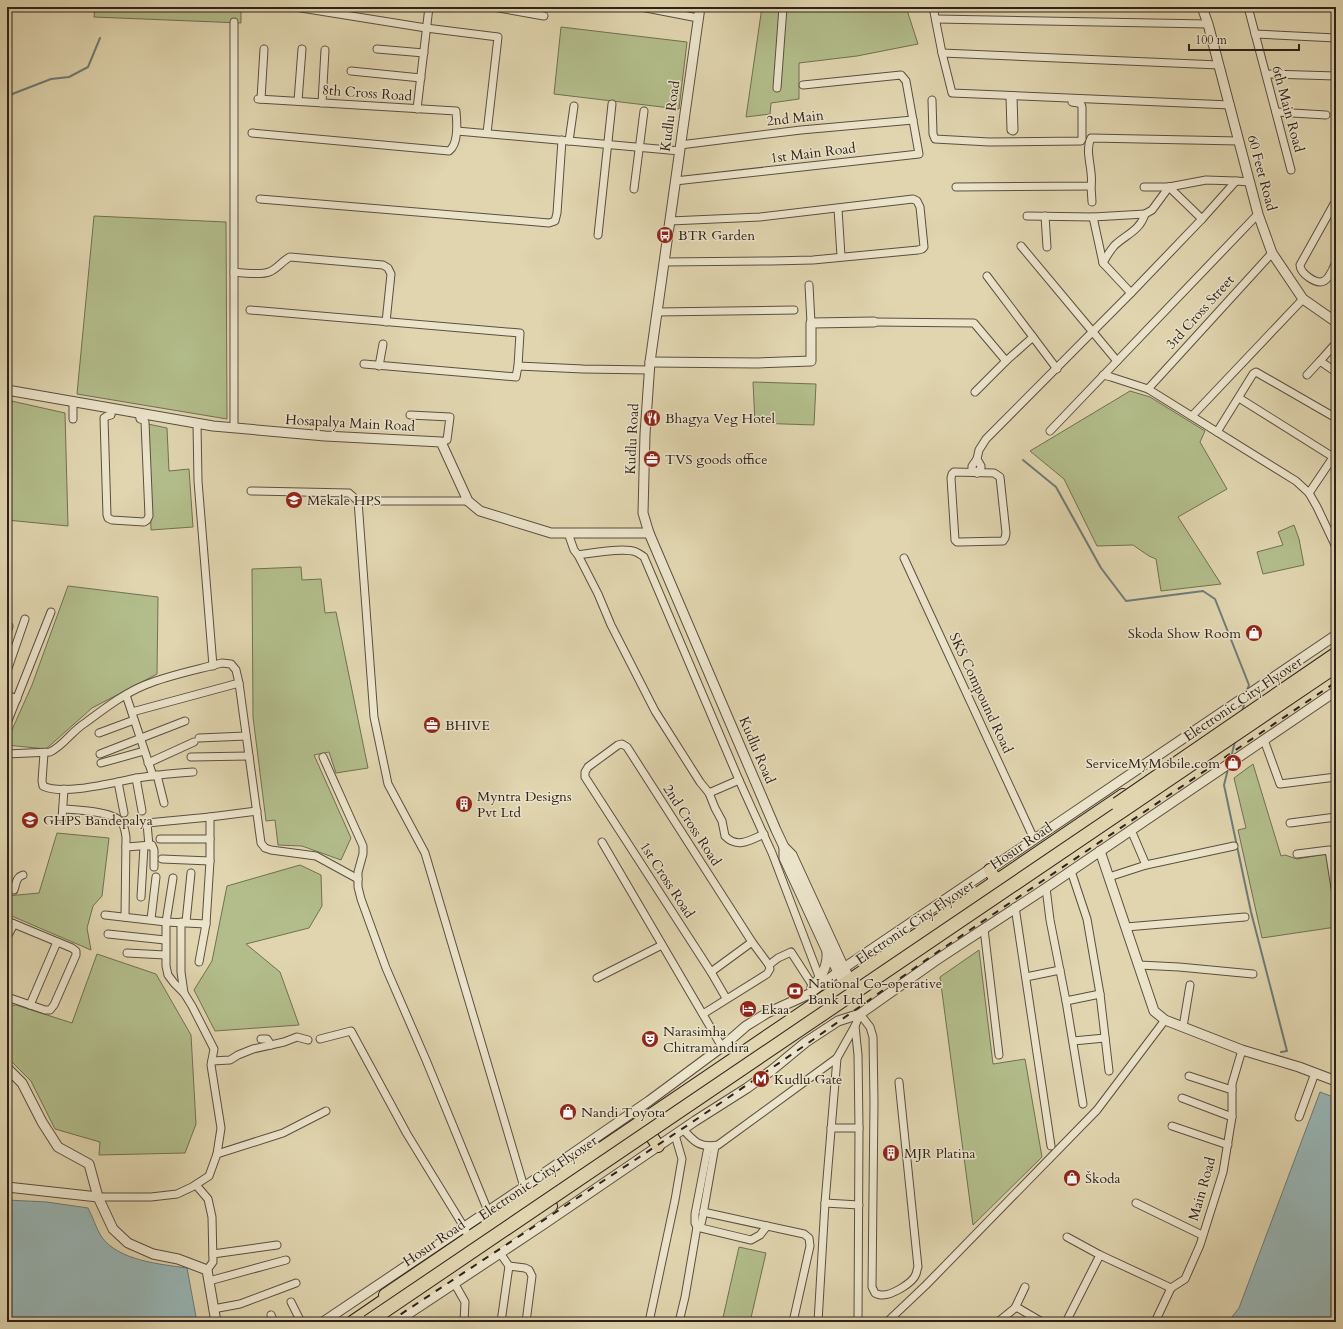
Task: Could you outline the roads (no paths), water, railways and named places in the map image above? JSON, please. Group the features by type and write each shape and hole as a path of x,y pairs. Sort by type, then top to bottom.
{"highway":[{"name":"Hosur Road","path":"344,1322 467,1232 847,982 1336,650"},
{"name":"Electronic City Flyover","path":"353,1322 1336,654"},
{"name":"Electronic City Flyover","path":"368,1322 1336,666"},
{"path":"380,1322 452,1280 655,1141 856,997 1336,673"},
{"path":"990,870 996,880"}],"street":[{"path":"295,7 426,28 498,37 487,133"},
{"path":"417,109 429,7"},
{"path":"493,7 544,16"},
{"path":"641,7 698,18"},
{"name":"Kudlu Road","path":"700,7 650,366 645,434 643,513 649,533 783,844 792,855 841,970 856,997"},
{"path":"777,88 784,7"},
{"path":"932,100 933,134 935,139 1014,142 1081,141 1082,139 1081,104 1012,100 952,94 933,7"},
{"name":"60 Feet Road","path":"1202,7 1230,105 1258,214 1272,253 1302,299 1336,322"},
{"name":"6th Main Road","path":"1248,7 1291,170"},
{"path":"936,18 1208,24"},
{"path":"234,22 234,428"},
{"path":"1255,34 1336,38"},
{"name":"8th Cross Road","path":"264,49 259,99 456,111 457,131"},
{"path":"298,101 302,50"},
{"path":"322,103 325,50"},
{"path":"377,50 424,53"},
{"path":"942,53 1219,65"},
{"path":"351,71 421,78"},
{"path":"1266,74 1336,76"},
{"path":"803,86 901,75 906,81 913,120"},
{"path":"1012,100 1230,105"},
{"path":"1012,100 1014,142"},
{"path":"598,235 612,104"},
{"path":"260,199 549,223 555,221 557,213 566,140 574,106"},
{"path":"634,189 644,111"},
{"path":"1276,112 1326,115"},
{"name":"2nd Main","path":"457,131 640,147 680,148 801,130 913,120"},
{"name":"1st Main Road","path":"675,181 919,154 913,120"},
{"path":"252,133 449,151 453,148 457,131"},
{"path":"1092,202 1092,180 1088,144 1091,138 1239,141"},
{"path":"1144,187 1169,187 1206,180 1250,182"},
{"path":"976,473 994,473 1000,477 1006,533 1003,541 957,542 955,540 952,474 954,472 976,473 981,468 977,459 979,450 986,439 1057,369 1092,330 1131,293 1236,181"},
{"path":"956,188 1091,186"},
{"path":"1027,216 1093,217 1145,214 1152,210 1169,187"},
{"path":"1169,187 1202,219"},
{"path":"664,262 771,262 813,260 841,256 918,250 924,247 920,207 917,201 913,199 760,217 670,222"},
{"path":"1336,204 1334,204 1300,265 1300,268 1303,273 1320,282 1324,281 1329,276 1336,262"},
{"path":"838,209 841,256"},
{"path":"1103,263 1114,246 1136,230 1145,214"},
{"path":"1050,431 1258,214"},
{"path":"1045,216 1047,247"},
{"path":"1093,217 1103,263 1131,293"},
{"path":"1021,246 1092,330 1116,362"},
{"name":"3rd Cross Street","path":"1148,389 1272,253"},
{"path":"234,272 269,273 283,260 290,257 383,265 388,268 391,274 386,322"},
{"path":"1293,284 1303,273"},
{"path":"987,276 1057,369"},
{"path":"518,366 583,369 811,361 809,285"},
{"path":"1192,416 1302,299"},
{"path":"250,310 520,333 516,377 364,364"},
{"path":"658,312 794,310"},
{"path":"811,323 974,323 1006,361"},
{"path":"975,392 1006,361 1033,338"},
{"path":"1306,375 1336,343"},
{"path":"379,366 383,344"},
{"path":"1320,361 1336,372"},
{"path":"1217,432 1253,374 1256,372 1336,418"},
{"path":"1103,375 1148,389 1296,481 1309,493 1318,507 1334,535 1336,547"},
{"name":"Hosapalya Main Road","path":"7,390 197,424 325,436 441,442"},
{"path":"1239,398 1334,455 1309,493"},
{"path":"73,401 73,419"},
{"path":"112,408 111,416 104,418 107,515 108,518 112,520 144,522 148,520 145,422 144,420 140,419 139,413"},
{"path":"410,415 450,417 447,440 441,442 468,501 482,512 551,533 649,533"},
{"path":"197,424 198,481 213,666"},
{"path":"251,491 349,493 358,501 468,501"},
{"path":"358,501 374,717 388,784 425,853 524,1187"},
{"path":"568,533 574,550 598,594 611,625 655,711 700,782 709,793 722,821 725,836 731,842 742,844 764,834"},
{"path":"578,556 606,551 631,550 644,557 739,780 764,834 820,979"},
{"name":"SKS Compound Road","path":"904,558 1034,839"},
{"path":"7,723 51,612"},
{"path":"7,671 25,619"},
{"path":"323,1322 467,1232 488,1211 649,1101 722,1047 746,1026 767,1013 809,994 841,970 1336,635"},
{"path":"7,754 44,754 50,752 56,749 80,726 126,695 143,686 163,678 222,663 231,664 236,670 239,684 261,842 265,848 316,856 358,879"},
{"path":"99,733 133,716 239,684"},
{"path":"396,1322 452,1280 500,1253 655,1141 679,1132 747,1088 806,1042 838,1021 860,1014 935,961 1046,888 1336,691"},
{"path":"7,695 17,699"},
{"path":"126,695 148,763 155,775 164,802"},
{"path":"100,754 185,721"},
{"path":"148,763 197,740 246,736"},
{"path":"1264,740 1280,784 1336,777"},
{"name":"2nd Cross Road","path":"585,777 585,772 588,767 618,745 622,744 627,747 752,942 769,965"},
{"path":"100,764 144,751"},
{"path":"44,754 42,781 43,786 49,789 91,787 155,775 193,772"},
{"path":"191,757 249,756"},
{"path":"323,757 363,846 363,854 358,872 358,887 386,968 426,1060 488,1211"},
{"name":"1st Cross Road","path":"585,777 711,972 726,998"},
{"path":"136,778 142,811"},
{"path":"709,793 739,780"},
{"path":"118,782 124,812"},
{"path":"62,819 64,789"},
{"path":"63,809 109,815 117,818 121,822 125,829 126,847 125,917"},
{"path":"141,897 148,823 256,811"},
{"path":"199,962 206,924 210,860 210,817"},
{"path":"1290,823 1336,817"},
{"path":"1131,830 1146,865"},
{"path":"160,839 210,839"},
{"path":"602,842 722,1047"},
{"path":"769,846 783,844"},
{"name":"Kudlu Road","path":"783,844 784,858 827,951 841,970"},
{"path":"126,847 153,846 154,867"},
{"path":"1109,877 1146,865 1234,846"},
{"path":"1297,854 1329,850 1334,867 1336,894"},
{"path":"1100,851 1154,1011 1165,1020 1242,1050 1336,1080"},
{"path":"162,859 210,860"},
{"path":"1071,871 1087,919 1100,994 1109,1071"},
{"path":"184,993 181,972 183,922 191,872"},
{"path":"7,888 14,890 17,879 19,876 23,875"},
{"path":"151,919 156,877"},
{"path":"7,1187 98,1197 151,1197 176,1194 196,1185 209,1176 217,1154 221,1128 211,1065 214,1049 184,993 168,975 165,955 165,940 166,922 173,878"},
{"path":"1046,888 1050,920 1066,1001 1083,1104"},
{"path":"1015,907 1051,1146"},
{"path":"105,915 151,919 166,922 206,924"},
{"path":"1126,927 1245,917"},
{"path":"7,937 10,923 76,951 76,955 54,1005 50,1010 44,1010 7,997"},
{"path":"984,929 999,1055"},
{"path":"108,934 165,940"},
{"path":"30,1005 57,942"},
{"path":"711,972 752,942"},
{"path":"597,978 662,945"},
{"path":"795,1000 820,979 826,966 827,951"},
{"path":"703,1014 726,998 767,974 770,969 769,965 778,958 791,952 813,986"},
{"path":"127,953 165,955"},
{"path":"1139,965 1253,974"},
{"path":"1026,977 1060,970"},
{"path":"1183,1027 1190,984"},
{"path":"1066,1001 1100,994"},
{"path":"679,1132 693,1141 712,1146 718,1145 836,1058 856,1026 860,1014"},
{"path":"860,1014 870,1027 873,1037 874,1102 872,1286 875,1294 881,1295 886,1295 910,1282 916,1274 918,1267 899,1082"},
{"path":"887,1322 926,1285 1097,1110 1165,1020"},
{"path":"856,1026 859,1128 858,1322"},
{"path":"320,1039 351,1031 408,1134 467,1232"},
{"path":"212,1061 230,1060 253,1049 297,1037 308,1040"},
{"path":"261,1038 267,1039 271,1045"},
{"path":"1072,1041 1105,1038"},
{"name":"Main Road","path":"1155,1322 1171,1288 1185,1279 1200,1245 1223,1172 1232,1117 1232,1084 1242,1050"},
{"path":"818,1322 836,1058"},
{"path":"7,1068 22,1083 42,1122 58,1148 89,1164 98,1197 113,1229 128,1243 153,1254 178,1259 206,1270"},
{"path":"1299,1117 1315,1073"},
{"path":"1189,1076 1232,1090"},
{"path":"1182,1098 1232,1117"},
{"path":"217,1154 283,1133 326,1111"},
{"path":"1172,1126 1228,1145"},
{"path":"831,1128 859,1128"},
{"path":"649,1322 675,1200 682,1159 679,1132"},
{"path":"696,1227 701,1224 712,1146"},
{"path":"679,1322 685,1297 696,1227 696,1214 712,1146"},
{"path":"196,1185 208,1199 212,1217 213,1262 206,1270"},
{"path":"825,1203 859,1205"},
{"path":"1136,1203 1202,1235"},
{"path":"703,1212 804,1234 809,1238 810,1246 793,1322"},
{"path":"696,1227 751,1240 760,1235 766,1226"},
{"path":"1067,1237 1100,1255 1171,1288"},
{"path":"213,1254 277,1245"},
{"path":"500,1253 509,1266 501,1322"},
{"path":"1066,1322 1100,1255"},
{"path":"209,1282 286,1260"},
{"path":"509,1266 525,1268 529,1270 532,1276 526,1322"},
{"path":"206,1270 216,1322"},
{"path":"452,1280 465,1302 464,1322"},
{"path":"213,1309 240,1304 296,1283"},
{"path":"999,1322 1015,1308 1025,1287"},
{"path":"290,1302 302,1322"},
{"path":"1015,1308 1018,1308 1042,1322"},
{"path":"271,1315 274,1322"}],"water":[{"path":"1320,1092 1336,1098 1336,1322 1228,1322 1239,1308"},
{"path":"7,1200 47,1202 88,1208 101,1236 108,1244 118,1251 152,1263 187,1268 197,1322 7,1322"}],"waterway":[{"path":"7,96 51,79 69,77 88,67 100,38"},
{"path":"1023,460 1056,487 1101,568 1126,601 1203,591 1215,599 1249,685 1247,690"},
{"path":"1242,712 1245,701"},
{"path":"1231,758 1235,741"},
{"path":"1228,769 1224,785 1251,912 1287,1051 1281,1052"}],"railway":[{"path":"389,1322 688,1125 936,953 1336,682"}],"place":[{"name":"BTR Garden","path":"665,235"},
{"name":"Bhagya Veg Hotel","path":"652,418"},
{"name":"TVS goods office","path":"652,459"},
{"name":"Mekale HPS","path":"294,500"},
{"name":"Skoda Show Room","path":"1254,633"},
{"name":"BHIVE","path":"432,725"},
{"name":"ServiceMyMobile.com","path":"1233,763"},
{"name":"Myntra Designs Pvt Ltd","path":"464,804"},
{"name":"GHPS Bandepalya","path":"30,820"},
{"name":"National Co-operative Bank Ltd.","path":"795,991"},
{"name":"Ekaa","path":"748,1009"},
{"name":"Narasimha Chitramandira","path":"650,1039"},
{"name":"Kudlu Gate","path":"761,1079"},
{"name":"Nandi Toyota","path":"568,1112"},
{"name":"MJR Platina","path":"891,1153"},
{"name":"Škoda","path":"1072,1178"}]}
